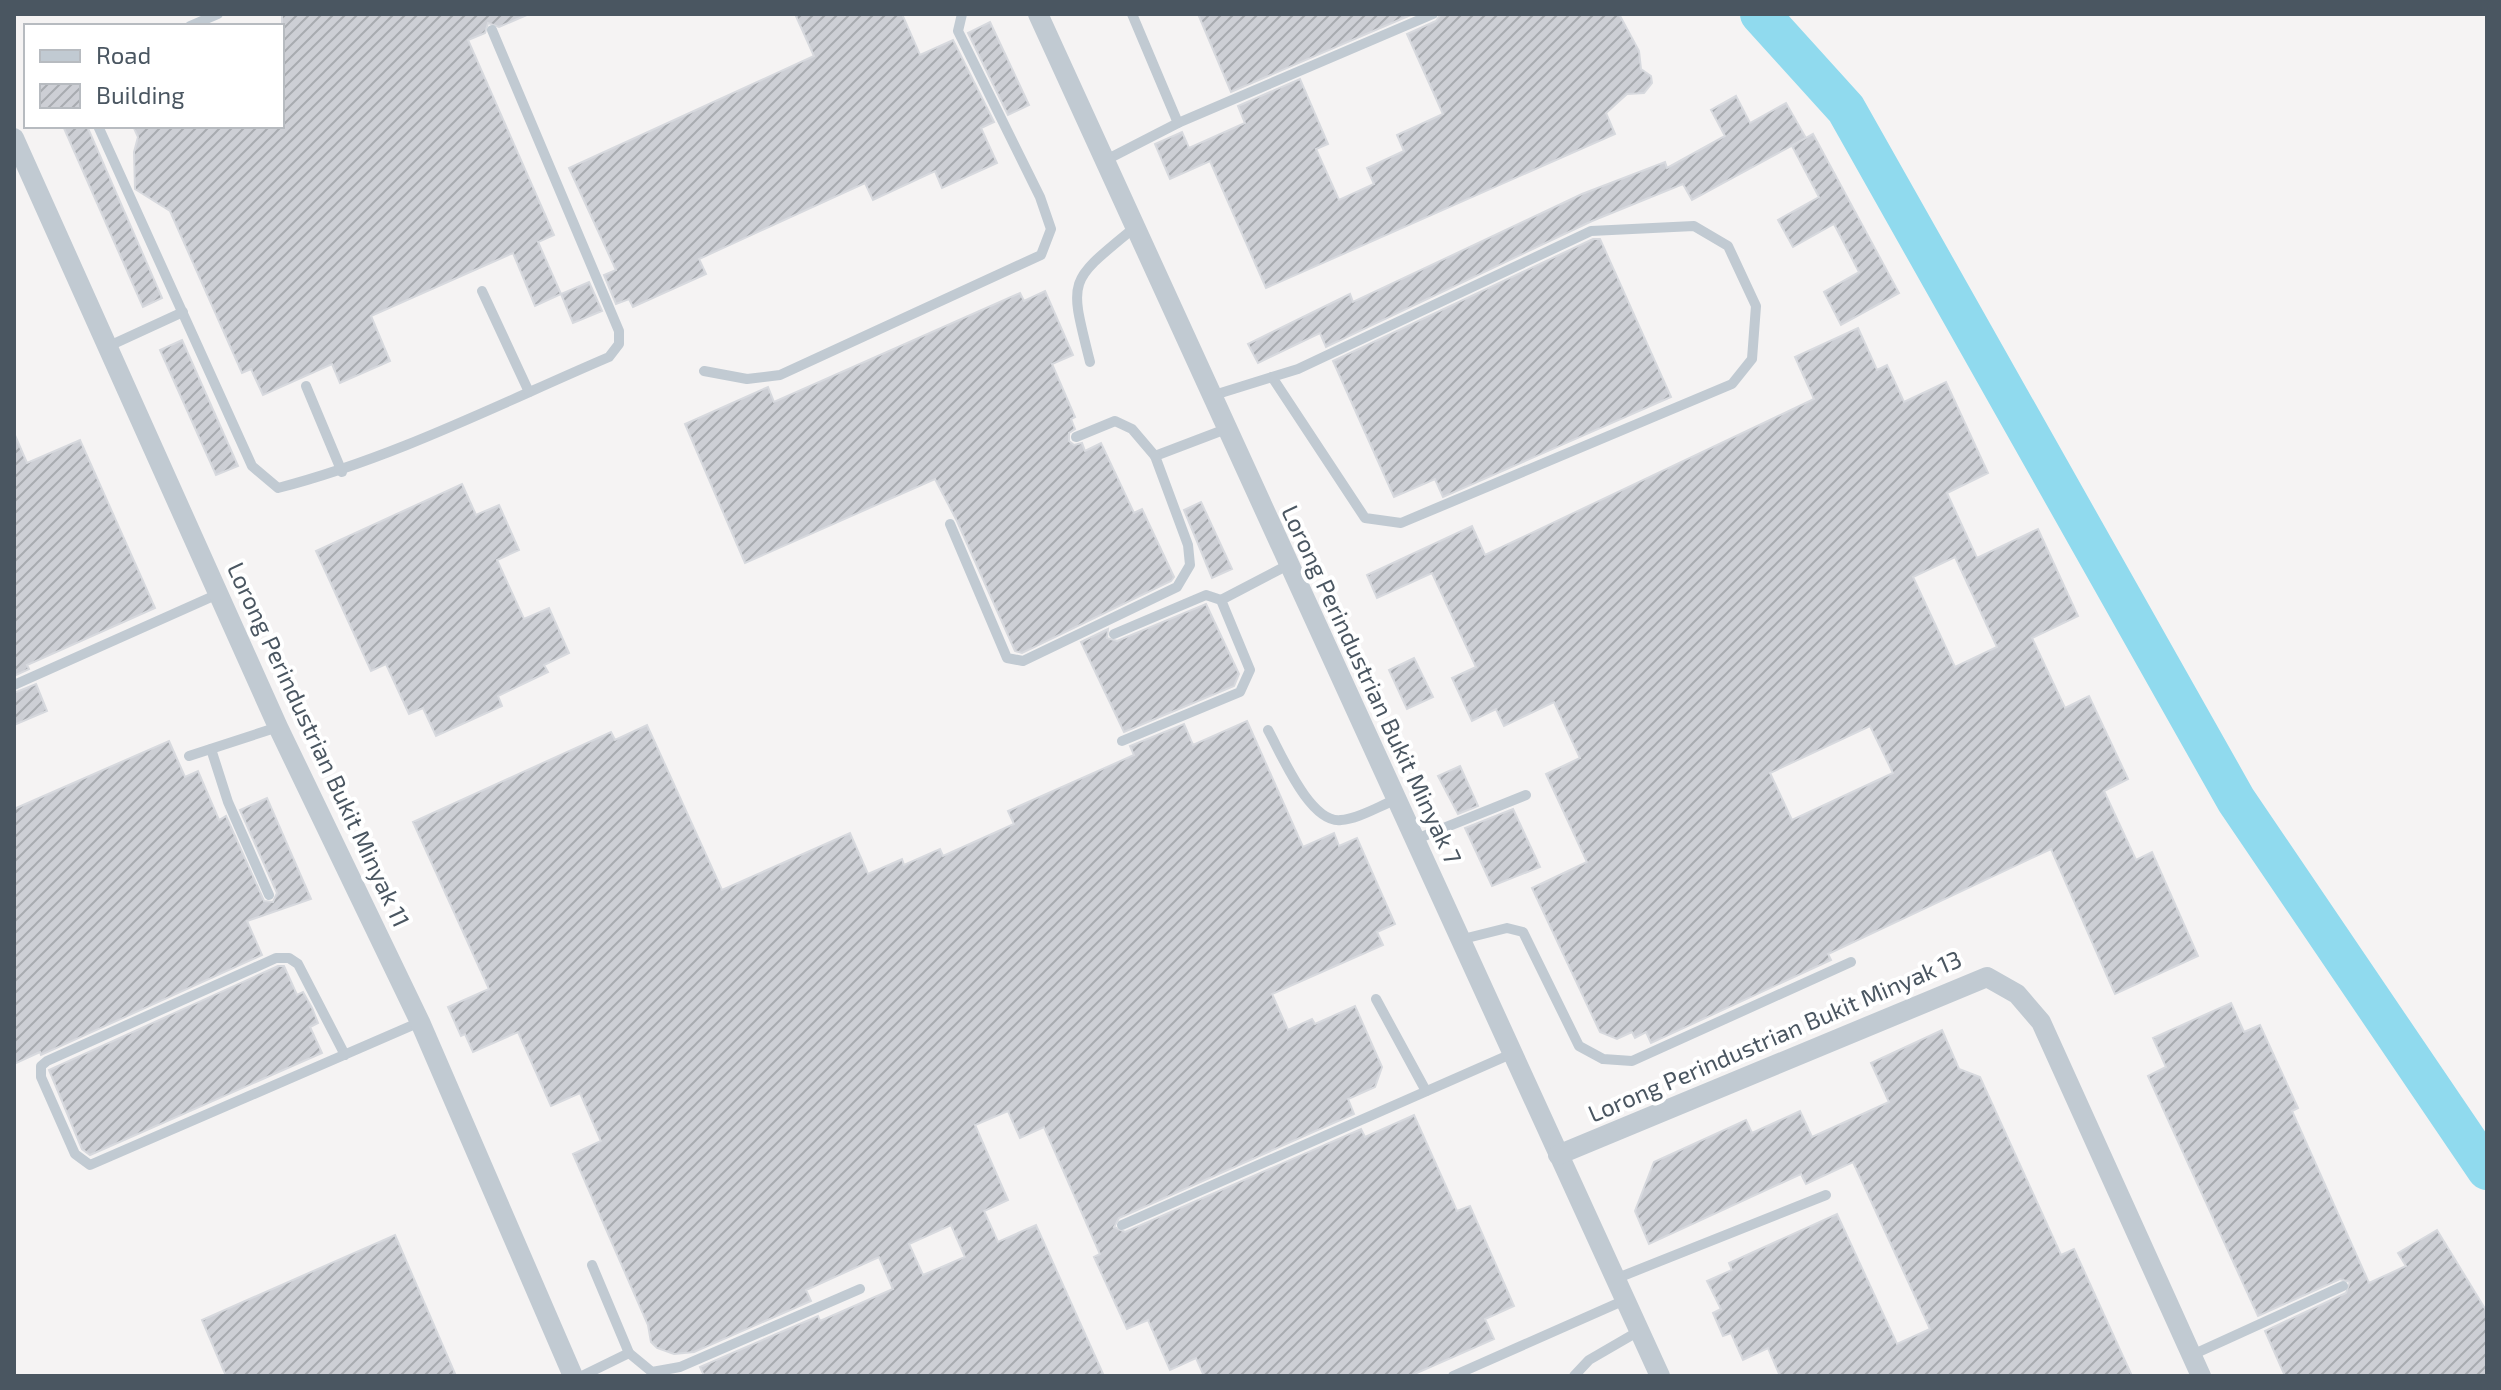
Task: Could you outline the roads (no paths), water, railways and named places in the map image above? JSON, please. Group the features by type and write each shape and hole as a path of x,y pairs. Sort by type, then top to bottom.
{"street":[{"name":"Lorong Perindustrian Bukit Minyak 7","path":"1038,14 1660,1376"},
{"name":"Lorong Perindustrian Bukit Minyak 11","path":"14,138 278,727 420,1022 573,1376"},
{"name":"Lorong Perindustrian Bukit Minyak 13","path":"1558,1155 1987,977 2017,994 2041,1022 2201,1376"}],"lane":[{"path":"195,24 218,14"},
{"path":"704,371 747,379 780,375 1041,255 1051,229 1040,197 958,31 962,14"},
{"path":"1132,14 1178,123"},
{"path":"1104,161 1178,123 1433,14"},
{"path":"99,128 252,466 278,488 342,472 428,438 609,357 619,344 619,331 492,30"},
{"path":"1211,396 1272,377 1298,369 1591,231 1694,226 1728,246 1756,306 1752,359 1732,384 1401,523 1365,518 1272,377"},
{"path":"1090,362 1074,300 1080,276 1134,228"},
{"path":"482,291 529,392"},
{"path":"109,346 183,312"},
{"path":"306,386 342,472"},
{"path":"950,524 1007,658 1023,661 1177,587 1190,565 1188,545 1155,456 1132,429 1115,421 1076,437"},
{"path":"1155,456 1226,429"},
{"path":"1114,634 1206,595 1221,600 1288,565"},
{"path":"14,685 218,594"},
{"path":"1122,741 1240,692 1250,670 1221,600"},
{"path":"189,756 278,727"},
{"path":"1268,730 1311,805 1325,818 1341,820 1395,800"},
{"path":"211,749 228,802 269,895"},
{"path":"1414,840 1526,795"},
{"path":"1459,940 1507,928 1523,932 1579,1046 1603,1059 1632,1061 1851,962"},
{"path":"345,1055 298,964 289,958 276,958 47,1061 41,1066 41,1077 75,1154 90,1165 345,1055 420,1022"},
{"path":"1376,999 1426,1091"},
{"path":"1122,1225 1511,1054"},
{"path":"1615,1279 1826,1195"},
{"path":"592,1265 629,1353 652,1372 680,1367 860,1289"},
{"path":"2192,1355 2343,1286"},
{"path":"1453,1376 1625,1300"},
{"path":"1574,1376 1589,1360 1639,1331"},
{"path":"582,1376 629,1353"}],"waterway":[{"path":"1760,14 1846,109 2236,800 2487,1170"}]}
